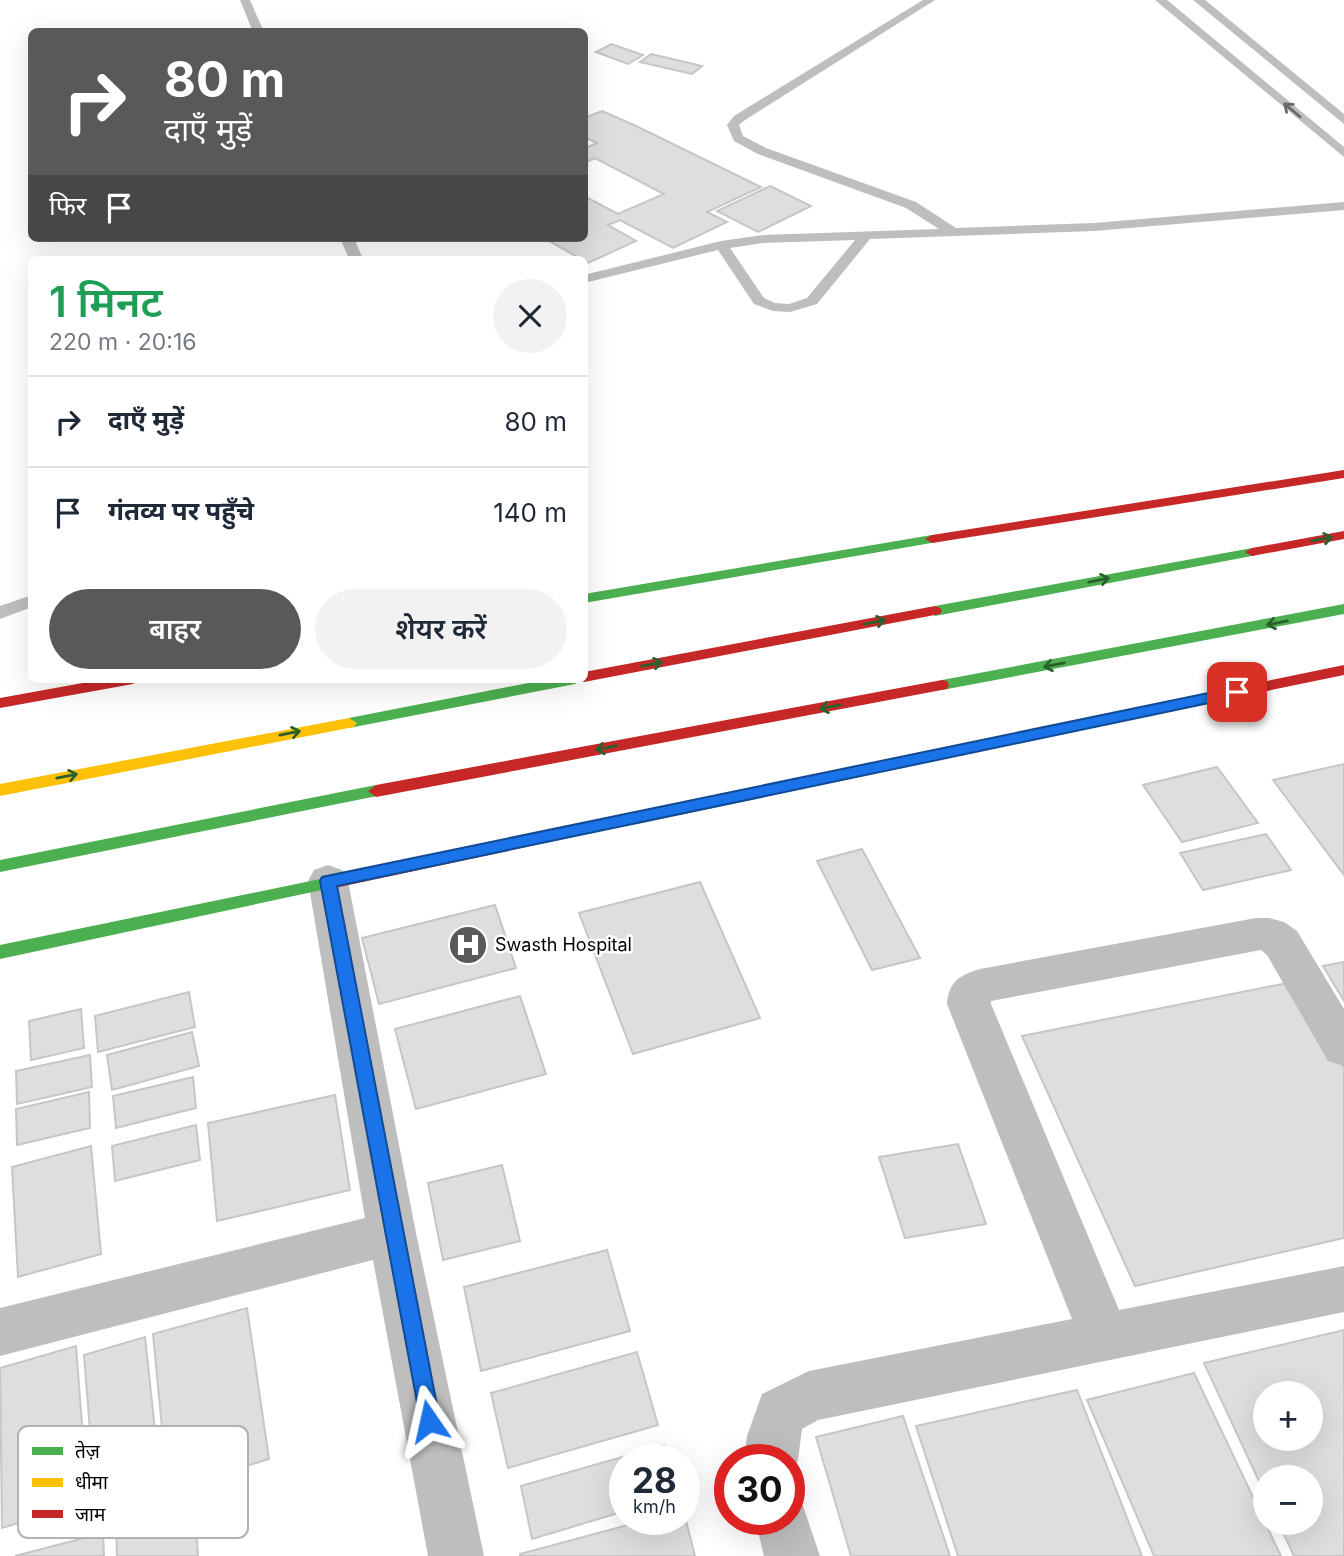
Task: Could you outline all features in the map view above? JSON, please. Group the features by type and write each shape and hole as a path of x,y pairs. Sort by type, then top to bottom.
{"main road":[{"path":"588,598 874,548 1344,474"},
{"path":"588,676 1344,535"},
{"path":"0,866 310,804 1344,609"},
{"path":"0,952 328,881 1344,670"},
{"path":"0,703 111,683"},
{"path":"0,790 554,683"}],"street":[{"path":"328,881 392,1233 456,1556"},
{"path":"1105,1337 969,1004 970,992 993,983 1256,934 1269,934 1282,943 1344,1048"},
{"path":"0,1332 392,1233"},
{"path":"772,1444 781,1412 809,1396 1344,1289"},
{"path":"786,1535 792,1556"}],"lane":[{"path":"245,0 258,28"},
{"path":"930,0 738,119 733,125 738,138 762,151 911,205 953,232"},
{"path":"1160,0 1344,153"},
{"path":"1198,0 1344,120"},
{"path":"588,278 721,245 763,239 1094,227 1344,206"},
{"path":"721,245 759,301 773,307 790,308 812,301 866,235"},
{"path":"0,613 28,602"}],"building":[{"path":"611,44 643,55 628,64 596,52"},
{"path":"651,54 702,66 692,74 640,62"},
{"path":"602,111 761,187 707,212 727,222 673,248 620,220 608,225 636,241 588,263 588,256 576,256 551,242 588,242 588,198 618,214 664,194 595,158 588,161 588,147 597,143 588,139 588,116"},
{"path":"770,186 811,206 758,232 717,211"},
{"path":"1344,764 1344,875 1273,780"},
{"path":"1217,767 1258,823 1182,842 1143,785"},
{"path":"1266,834 1291,870 1203,890 1180,853"},
{"path":"862,849 920,958 872,970 817,861"},
{"path":"700,882 760,1018 633,1054 579,913"},
{"path":"495,905 516,968 379,1004 362,938"},
{"path":"1344,962 1344,1001 1323,966"},
{"path":"1292,982 1344,1068 1344,1238 1135,1286 1022,1036"},
{"path":"189,992 195,1027 98,1052 95,1016"},
{"path":"520,996 546,1074 416,1109 395,1029"},
{"path":"81,1009 84,1048 31,1060 29,1021"},
{"path":"192,1032 199,1066 112,1090 107,1055"},
{"path":"90,1055 92,1087 17,1104 16,1071"},
{"path":"193,1077 196,1108 116,1128 113,1096"},
{"path":"89,1092 90,1128 17,1145 16,1109"},
{"path":"335,1095 350,1190 217,1221 208,1123"},
{"path":"196,1125 200,1160 115,1181 112,1146"},
{"path":"958,1144 986,1224 905,1238 879,1157"},
{"path":"91,1146 101,1254 18,1277 12,1167"},
{"path":"502,1165 520,1241 443,1260 428,1183"},
{"path":"607,1250 630,1331 481,1371 464,1287"},
{"path":"247,1308 269,1459 248,1465 248,1426 162,1426 153,1334"},
{"path":"1344,1330 1344,1556 1294,1556 1284,1535 1323,1535 1323,1465 1253,1465 1253,1468 1204,1363"},
{"path":"145,1337 155,1426 90,1426 84,1355"},
{"path":"76,1346 82,1426 18,1426 18,1523 2,1528 0,1368"},
{"path":"637,1352 658,1425 508,1468 491,1393"},
{"path":"1194,1373 1253,1497 1253,1535 1271,1535 1281,1556 1154,1556 1087,1400"},
{"path":"1077,1390 1142,1556 958,1556 916,1426"},
{"path":"903,1416 950,1556 851,1556 816,1437"},
{"path":"609,1461 609,1516 532,1539 521,1486"},
{"path":"609,1530 609,1535 690,1535 695,1556 520,1556"},
{"path":"84,1538 103,1538 104,1556 15,1556"},
{"path":"116,1538 197,1538 198,1556 117,1556"}],"traffic: fast":[{"path":"588,598 932,539"},
{"path":"935,611 1252,552"},
{"path":"942,685 1344,609"},
{"path":"349,723 554,683"},
{"path":"632,819 1156,709"},
{"path":"0,866 376,791"},
{"path":"0,952 330,883"}],"traffic: slow":[{"path":"0,790 349,723"}],"traffic: jam":[{"path":"932,539 1344,474"},
{"path":"1252,552 1344,535"},
{"path":"588,676 935,611"},
{"path":"1156,709 1344,670"},
{"path":"0,703 111,683"},
{"path":"376,791 942,685"},
{"path":"330,883 632,819"}],"place":[{"name":"Swasth Hospital","path":"468,945"}],"route":[{"path":"429,1421 328,881 1237,692"}]}
